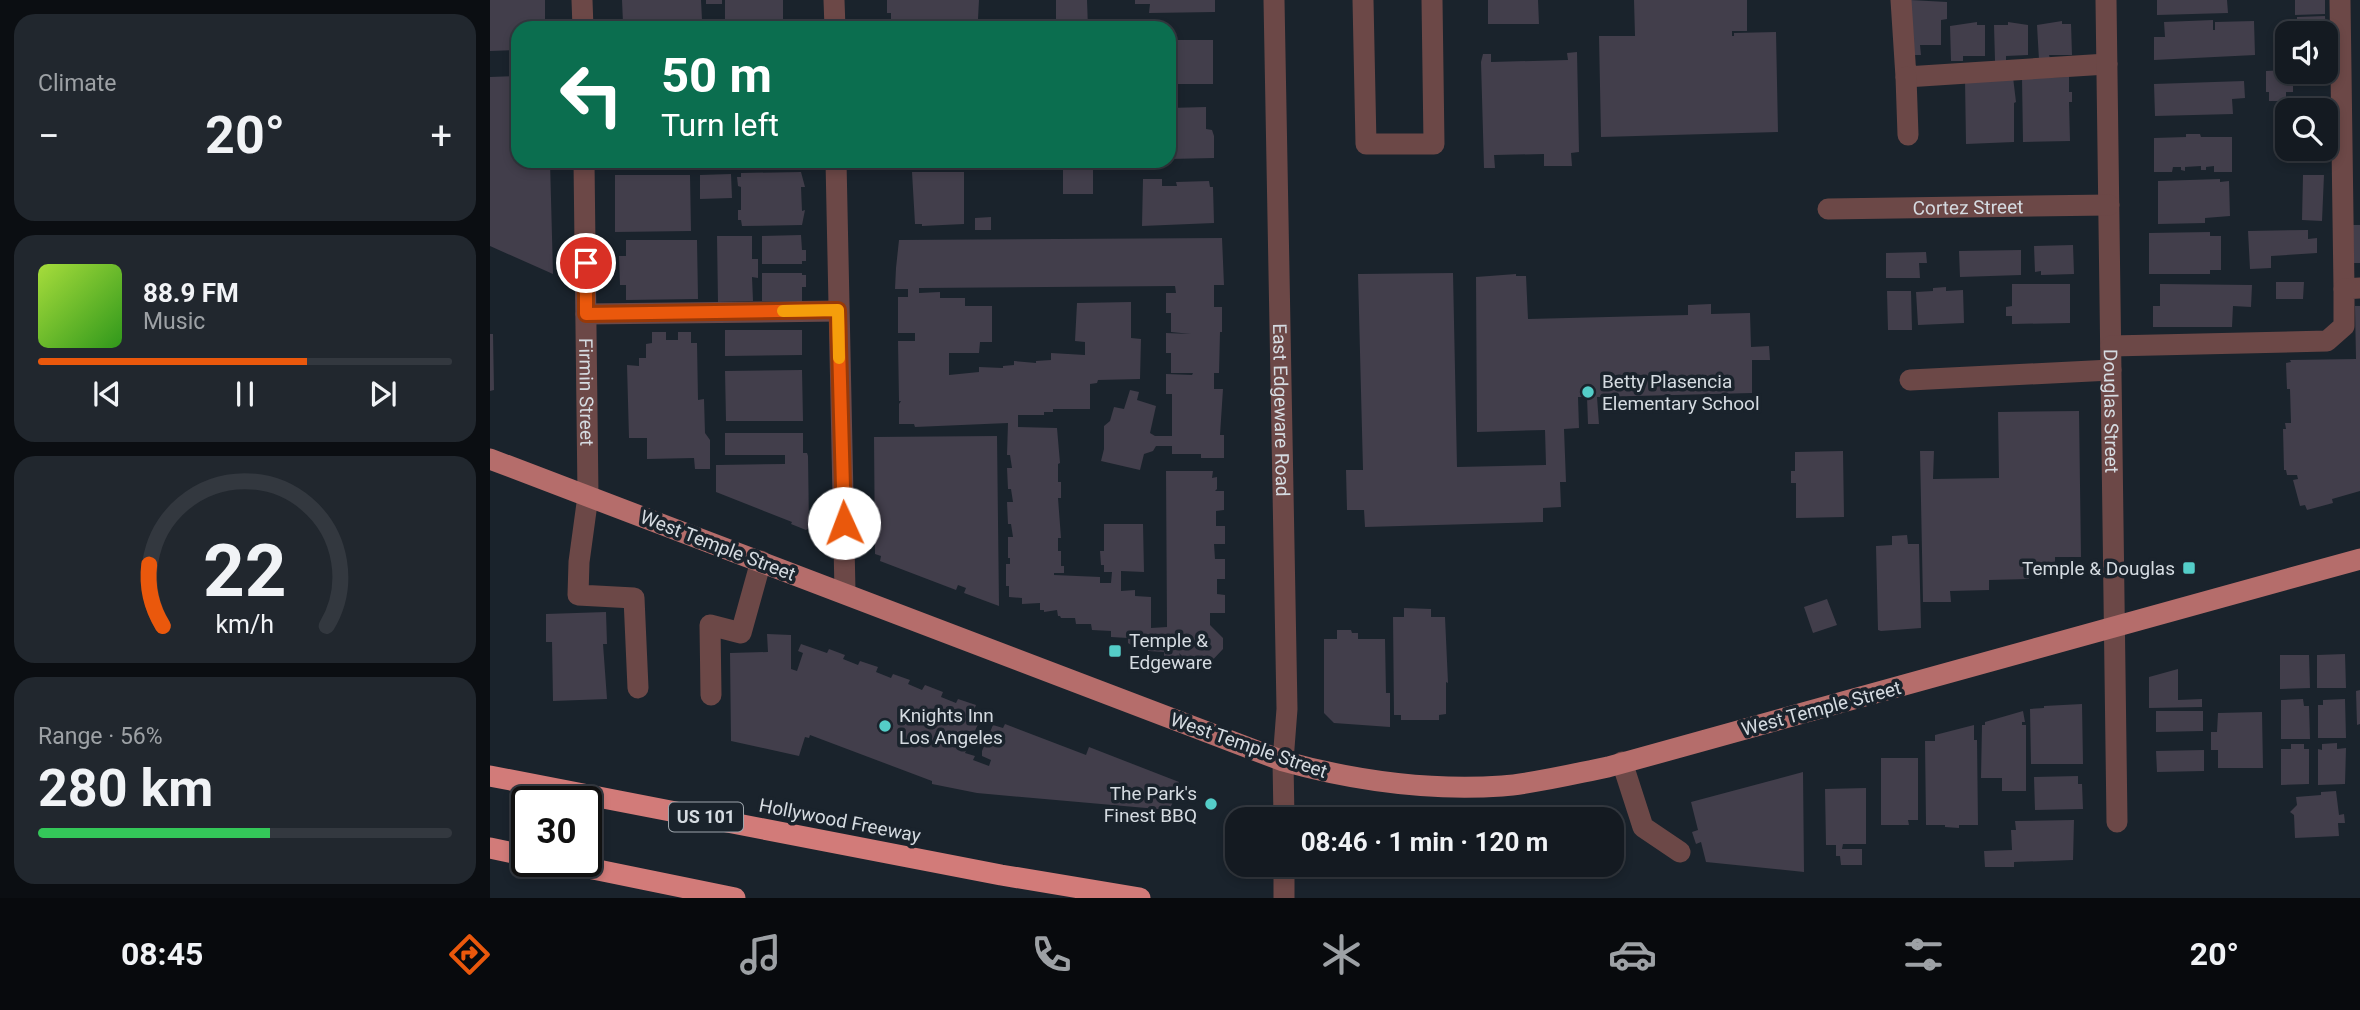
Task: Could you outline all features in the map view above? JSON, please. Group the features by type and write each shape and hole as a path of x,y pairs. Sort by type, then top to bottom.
{"highway":[{"name":"Hollywood Freeway","path":"490,776 1001,875 1140,898"},
{"path":"490,848 511,853"},
{"path":"602,871 736,898"}],"main road":[{"name":"West Temple Street","path":"490,459 1283,761 1337,776 1395,785 1451,788 1517,784 1556,778 1622,762 2360,559"}],"street":[{"path":"582,0 583,21"},
{"path":"834,0 835,21"},
{"name":"East Edgeware Road","path":"1274,0 1287,709 1283,761 1284,807"},
{"path":"1363,0 1366,144 1434,144 1432,0"},
{"path":"1901,0 1908,135"},
{"name":"Douglas Street","path":"2106,0 2117,822"},
{"path":"2111,346 2327,341 2344,326 2352,289 2340,0"},
{"path":"1906,77 2107,64"},
{"name":"Firmin Street","path":"584,168 589,496 579,562 578,595 634,598 638,688"},
{"path":"836,168 845,593"},
{"name":"Cortez Street","path":"1828,209 2109,205"},
{"path":"586,314 838,310"},
{"path":"1910,380 2111,370"},
{"path":"711,695 710,625 741,633 761,561"},
{"path":"1622,762 1643,827 1680,852"},
{"path":"1284,877 1284,898"}],"building":[{"path":"490,0 545,0 545,21 511,21 511,50 490,51"},
{"path":"622,0 701,0 702,20 623,21"},
{"path":"706,0 722,0 722,4 706,4"},
{"path":"725,0 783,0 783,21 725,21"},
{"path":"887,0 979,0 978,19 975,21 891,21 891,13 887,13"},
{"path":"1056,0 1087,0 1088,21 1056,21"},
{"path":"1135,0 1215,0 1215,12 1149,13 1150,4 1135,4"},
{"path":"1488,0 1538,0 1539,24 1488,24"},
{"path":"1634,0 1747,0 1747,31 1732,31 1732,36 1734,33 1776,32 1778,132 1601,137 1599,36 1635,36"},
{"path":"1910,0 1947,2 1947,19 1941,20 1941,45 1920,45 1921,55 1911,55"},
{"path":"2157,0 2227,0 2228,13 2157,15"},
{"path":"2295,0 2325,0 2325,14 2295,15"},
{"path":"2325,16 2325,21 2297,21 2297,17"},
{"path":"2213,20 2213,30 2215,22 2254,21 2255,55 2154,60 2154,37 2165,37 2164,22"},
{"path":"2062,21 2062,24 2071,24 2072,55 2049,55 2050,59 2039,60 2037,25"},
{"path":"1977,22 1977,25 1985,25 1985,56 1963,56 1963,61 1951,61 1950,26"},
{"path":"2008,22 2028,25 2028,55 2006,56 2006,61 1995,61 1994,25 2008,25"},
{"path":"1176,40 1213,40 1213,84 1176,84"},
{"path":"1577,52 1579,152 1571,153 1572,166 1544,166 1544,154 1494,155 1495,168 1484,168 1483,54 1491,54 1491,62 1568,60 1567,53"},
{"path":"2266,71 2275,71 2275,84 2293,84 2293,92 2286,92 2286,98 2269,101"},
{"path":"511,76 511,168 550,168 553,274 490,246 490,77"},
{"path":"2013,77 2016,102 2014,142 1966,144 1965,79"},
{"path":"2069,77 2069,92 2072,92 2072,102 2069,102 2070,141 2023,142 2022,78"},
{"path":"2244,81 2245,98 2232,99 2233,114 2155,116 2154,84"},
{"path":"1206,107 1206,129 1212,130 1214,136 1214,158 1176,159 1176,108"},
{"path":"2186,134 2232,137 2232,172 2214,172 2214,166 2201,170 2201,166 2185,167 2185,171 2181,170 2181,167 2173,167 2172,172 2154,172 2154,138 2186,137"},
{"path":"1063,168 1093,168 1093,194 1063,194"},
{"path":"801,172 805,187 801,187 802,211 805,210 802,225 742,226 741,220 738,220 741,187 738,186 737,177 741,177 741,173"},
{"path":"912,172 964,172 964,224 915,224"},
{"path":"731,174 732,198 700,199 700,175"},
{"path":"615,175 690,175 691,231 615,232"},
{"path":"2303,175 2324,175 2322,221 2302,220"},
{"path":"1143,179 1162,179 1162,186 1177,186 1176,182 1209,181 1210,187 1213,187 1214,223 1142,226"},
{"path":"2220,179 2220,182 2229,181 2230,216 2205,218 2205,223 2158,224 2158,181"},
{"path":"991,217 991,230 975,230 975,218"},
{"path":"2352,225 2360,225 2360,263 2354,263"},
{"path":"2308,230 2308,239 2317,238 2317,253 2271,256 2271,268 2250,269 2248,231"},
{"path":"2210,232 2210,236 2221,236 2221,270 2210,270 2210,274 2149,274 2149,233"},
{"path":"801,235 802,250 806,250 806,261 802,261 802,264 762,264 762,236"},
{"path":"717,236 752,236 752,259 758,259 758,278 752,277 753,301 718,302"},
{"path":"1222,238 1224,285 1214,285 1214,307 1222,307 1222,332 1219,373 1214,373 1214,389 1223,389 1220,435 1224,435 1224,458 1201,458 1201,454 1172,454 1172,446 1156,446 1153,451 1144,454 1140,470 1101,461 1104,426 1110,421 1114,407 1124,409 1130,390 1139,392 1137,400 1156,406 1150,433 1155,436 1172,436 1172,394 1166,394 1166,374 1193,373 1171,373 1171,353 1166,353 1166,333 1191,334 1171,332 1171,313 1166,313 1166,293 1176,293 1175,286 919,288 919,293 940,292 940,298 965,298 965,306 992,306 992,342 980,342 979,353 949,353 949,375 979,372 979,367 1003,368 1014,365 1014,361 1036,363 1051,360 1051,353 1085,355 1085,342 1075,341 1077,303 1131,302 1131,338 1141,339 1140,379 1098,380 1097,383 1090,384 1090,409 1053,409 1053,412 1044,412 1044,415 1018,415 1018,427 1057,428 1060,463 1058,482 1061,482 1061,498 1058,498 1061,538 1058,538 1058,551 1061,551 1064,573 1054,575 1100,577 1100,583 1111,583 1112,572 1104,572 1104,565 1101,565 1104,524 1143,524 1144,572 1121,571 1121,591 1135,590 1135,596 1151,597 1151,628 1167,627 1166,471 1213,471 1212,478 1217,477 1215,491 1224,491 1224,510 1216,511 1216,526 1225,526 1225,544 1214,544 1215,559 1225,559 1225,579 1217,579 1217,594 1225,595 1225,613 1210,613 1210,625 1223,638 1223,649 1206,667 1195,668 1179,653 1180,656 1164,656 1164,652 1148,651 1148,643 1131,645 1128,638 1111,637 1111,631 1092,630 1091,624 1076,624 1075,618 1061,618 1057,610 1044,612 1040,610 1040,603 1022,604 1022,598 1009,597 1006,564 1010,564 1008,537 1013,537 1011,524 1008,524 1007,502 1013,502 1011,489 1008,489 1007,468 1012,468 1010,455 1007,455 1008,423 915,427 914,424 899,424 901,401 898,341 915,341 915,333 898,333 898,297 908,297 908,289 895,289 896,268 899,240"},
{"path":"626,240 697,240 698,299 626,300 626,285 620,285 619,256 626,256"},
{"path":"2073,245 2074,274 2041,275 2041,271 2035,272 2034,246"},
{"path":"2021,250 2021,275 1960,277 1959,251"},
{"path":"1926,252 1927,263 1919,263 1920,278 1886,278 1886,253"},
{"path":"762,273 806,275 806,287 802,287 802,301 762,301"},
{"path":"1453,273 1457,467 1546,465 1545,430 1477,432 1476,277 1516,274 1526,276 1528,319 1688,315 1688,305 1711,304 1711,314 1750,313 1751,347 1769,346 1770,360 1752,360 1752,393 1597,397 1599,424 1588,424 1587,397 1578,397 1579,428 1564,429 1566,482 1560,482 1561,507 1543,508 1543,522 1365,527 1364,510 1347,510 1346,470 1363,470 1358,274"},
{"path":"2276,282 2304,282 2303,299 2276,299"},
{"path":"2012,284 2070,284 2070,323 2012,324 2012,316 2006,316 2006,307 2012,306"},
{"path":"2160,284 2252,285 2251,307 2233,306 2232,327 2153,327 2153,306 2160,306"},
{"path":"1946,287 1946,291 1963,290 1964,323 1918,325 1916,292"},
{"path":"1887,291 1911,291 1912,330 1888,330"},
{"path":"2355,306 2360,306 2360,491 2332,499 2333,503 2307,510 2305,505 2300,506 2293,480 2298,479 2297,475 2287,475 2284,470 2283,429 2286,429 2285,423 2291,423 2286,363 2291,362 2290,360 2356,359"},
{"path":"725,330 802,330 802,355 725,356"},
{"path":"652,332 666,332 666,340 678,340 678,332 691,332 691,343 697,343 698,400 704,399 705,433 710,440 710,469 695,469 694,458 647,459 647,438 629,438 627,365 639,366 639,358 646,358 646,344 652,343"},
{"path":"490,334 493,334 494,390 490,391"},
{"path":"802,370 803,421 726,421 725,371"},
{"path":"2079,411 2081,557 2055,557 2055,571 2029,572 2029,579 1989,580 1989,590 1950,591 1951,602 1923,602 1920,451 1934,451 1933,479 1999,478 1998,412"},
{"path":"725,433 803,433 803,453 808,456 809,528 806,530 716,492 716,465 785,464 785,455 725,455"},
{"path":"997,436 999,606 964,593 966,588 958,585 956,590 880,561 881,556 875,554 874,437"},
{"path":"1843,451 1844,517 1796,518 1796,483 1791,483 1791,471 1795,471 1795,452"},
{"path":"1907,535 1908,544 1919,544 1921,628 1881,631 1878,630 1876,546 1892,545 1892,536"},
{"path":"1827,599 1837,625 1813,633 1804,607"},
{"path":"1404,608 1431,609 1431,617 1445,617 1448,683 1446,682 1446,714 1439,715 1439,720 1401,720 1401,715 1394,715 1393,617 1404,617"},
{"path":"606,612 607,644 603,644 607,699 553,701 552,642 546,642 546,614"},
{"path":"1337,630 1358,633 1358,639 1385,639 1390,727 1334,723 1324,713 1324,639 1337,639"},
{"name":"Knights Inn Los Angeles","path":"767,634 791,635 791,669 797,671 803,653 798,651 801,644 827,653 829,649 845,655 843,659 858,665 860,661 878,667 876,672 891,678 893,674 910,680 908,684 922,690 925,685 943,692 941,697 956,703 958,699 976,705 974,710 983,713 965,753 975,756 973,760 989,766 991,760 982,756 982,751 993,725 1003,728 1005,724 1086,755 1089,747 1179,782 1172,804 1169,810 977,793 932,784 932,781 810,735 809,738 805,737 799,756 731,741 730,653 768,652"},
{"path":"2345,654 2346,688 2317,688 2317,655"},
{"path":"2280,655 2309,655 2310,688 2280,689"},
{"path":"2178,669 2178,700 2202,699 2202,707 2149,708 2149,677"},
{"path":"2360,690 2360,724 2357,725 2356,691"},
{"path":"2303,699 2304,706 2309,706 2310,739 2281,739 2281,700"},
{"path":"2345,699 2346,738 2318,738 2318,705 2323,705 2323,700"},
{"path":"2082,704 2083,764 2031,764 2030,709"},
{"path":"2023,711 2025,722 2022,722 2022,725 2026,725 2026,791 2002,791 2002,778 1981,778 1982,725"},
{"path":"2156,711 2203,711 2203,731 2156,732"},
{"path":"2262,712 2263,768 2218,768 2218,750 2211,750 2211,732 2217,732 2218,713"},
{"path":"1974,725 1974,740 1977,740 1978,825 1959,825 1959,828 1926,825 1925,741 1935,741 1935,735"},
{"path":"2337,743 2337,749 2346,748 2345,784 2318,785 2318,749 2322,750 2322,744"},
{"path":"2291,744 2304,744 2304,749 2309,749 2309,784 2281,785 2281,749 2291,749"},
{"path":"2204,750 2204,771 2157,772 2156,751"},
{"path":"1881,758 1918,758 1918,820 1908,820 1909,825 1881,825"},
{"path":"1803,772 1804,872 1706,862 1701,842 1696,844 1692,832 1698,830 1691,802"},
{"path":"2078,776 2078,784 2082,784 2083,809 2035,810 2034,777"},
{"path":"1866,788 1866,844 1843,844 1842,849 1862,849 1862,865 1841,865 1840,856 1836,856 1836,845 1826,845 1825,789"},
{"path":"2336,791 2339,815 2344,814 2345,823 2338,823 2339,836 2295,838 2294,815 2290,812 2297,805 2296,797"},
{"path":"2074,820 2073,860 2014,862 2014,867 1985,867 1984,851 2012,850 2011,830 2016,830 2015,821"}],"slow traffic":[{"path":"783,311 838,310 839,358"}],"place":[{"name":"Betty Plasencia Elementary School","path":"1588,392"},
{"name":"Temple & Douglas","path":"2189,568"},
{"name":"Temple & Edgeware","path":"1115,651"},
{"name":"Knights Inn Los Angeles","path":"885,726"},
{"name":"The Park's Finest BBQ","path":"1211,804"}],"route":[{"path":"586,263 586,314 838,310 844,523"}]}
